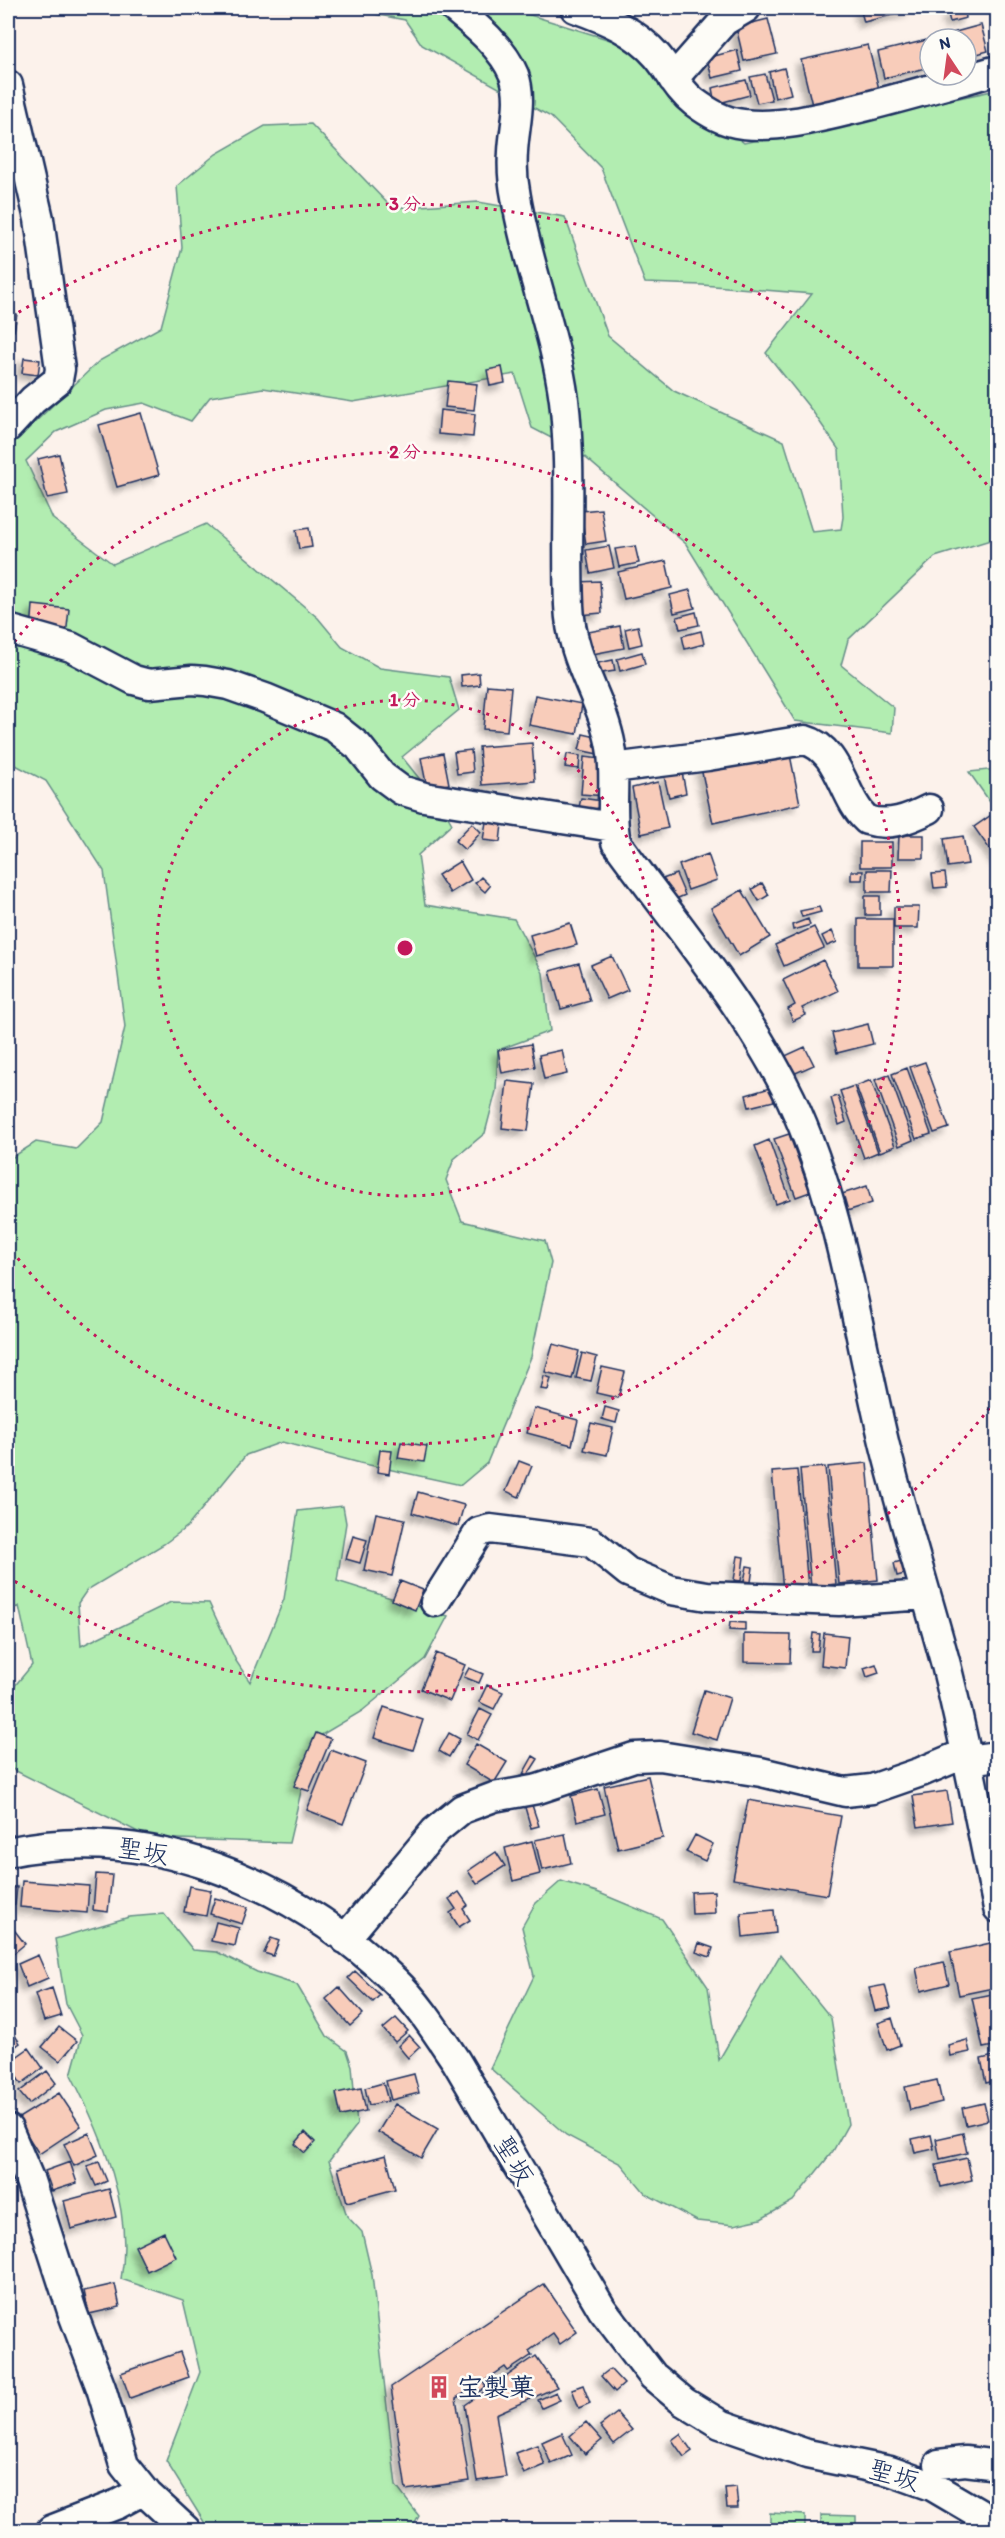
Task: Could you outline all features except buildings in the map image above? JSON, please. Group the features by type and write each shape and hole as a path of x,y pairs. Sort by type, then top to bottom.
{"street":[{"path":"454,8 500,52 515,77 518,95 513,152 516,198 551,338 567,429 568,604 571,635 578,661 606,727 614,768 613,827 616,842 722,986 773,1064 792,1102 823,1181 843,1249 887,1454 945,1664 967,1756 998,1908"},
{"path":"575,8 610,21 639,38 658,57 688,98 714,117 742,124 779,124 892,100 998,70"},
{"path":"673,79 724,21 744,8"},
{"path":"8,85 39,219 60,369 58,380 33,400 8,427"},
{"path":"8,629 71,646 134,680 149,684 205,681 265,698 334,728 358,746 382,776 400,790 424,797 613,827"},
{"path":"614,768 805,740 814,742 828,756 852,803 867,820 888,823 908,819 929,809"},
{"path":"435,1602 479,1532 490,1528 591,1542 628,1572 671,1590 707,1596 839,1601 926,1595"},
{"path":"345,1939 435,1831 462,1809 494,1797 538,1789 634,1757 660,1756 762,1772 845,1792 872,1789 967,1756 998,1756"},
{"name":"聖坂","path":"8,1852 35,1846 96,1844 149,1849 196,1860 235,1874 280,1895 320,1920 396,1982 429,2021 456,2061 602,2309 653,2376 684,2402 720,2424 807,2454 890,2471 932,2486 978,2513 998,2530"},
{"path":"8,2129 30,2181 73,2314 101,2388 124,2465 144,2490 186,2530"},
{"path":"939,2464 965,2461 998,2465"},
{"path":"51,2530 118,2504 144,2490"}],"green space":[{"path":"343,8 508,8 623,44 744,143 997,90 997,538 935,557 848,640 841,665 894,708 892,733 795,721 686,544 580,453 532,428 515,374 353,402 263,388 210,397 191,421 144,403 106,410 56,432 26,461 53,519 113,564 206,524 318,618 342,647 380,668 449,677 459,710 402,757 443,808 452,824 418,855 425,905 514,919 543,973 550,1031 498,1050 496,1091 485,1133 454,1159 446,1180 462,1221 545,1241 551,1263 531,1357 487,1463 461,1485 360,1463 282,1442 246,1455 188,1526 164,1544 87,1590 78,1603 81,1646 171,1602 209,1603 236,1661 250,1682 284,1599 298,1511 343,1506 346,1523 337,1581 448,1616 425,1659 362,1711 313,1740 289,1843 150,1838 8,1767 8,1694 32,1665 19,1606 8,1611 8,1160 36,1142 76,1149 103,1122 125,1027 104,871 46,781 8,761 8,448 99,361 161,327 182,248 177,186 216,154 265,126 311,124 392,208 478,202 565,217 608,336 674,391 784,441 812,532 841,529 843,517 839,450 813,412 766,353 812,294 645,283 601,168 551,117 422,45 405,20"},
{"path":"997,769 997,812 969,772"},
{"path":"561,1881 597,1892 662,1919 708,1987 719,2060 780,1955 831,2018 848,2124 833,2151 793,2201 761,2219 734,2225 697,2221 646,2194 621,2164 566,2135 490,2068 534,1976 522,1927 535,1904"},
{"path":"164,1914 193,1950 217,1952 257,1972 297,1985 327,2036 347,2051 352,2066 357,2125 329,2161 347,2216 362,2232 372,2275 396,2486 419,2516 411,2530 209,2530 166,2461 200,2372 183,2300 121,2279 124,2253 119,2200 104,2148 71,2075 82,2035 66,2004 55,1939 129,1917"},
{"path":"770,2513 805,2515 805,2530 770,2530"},
{"path":"821,2515 856,2516 856,2530 821,2530"}],"place":[{"name":"宝製菓","path":"439,2387"}]}
